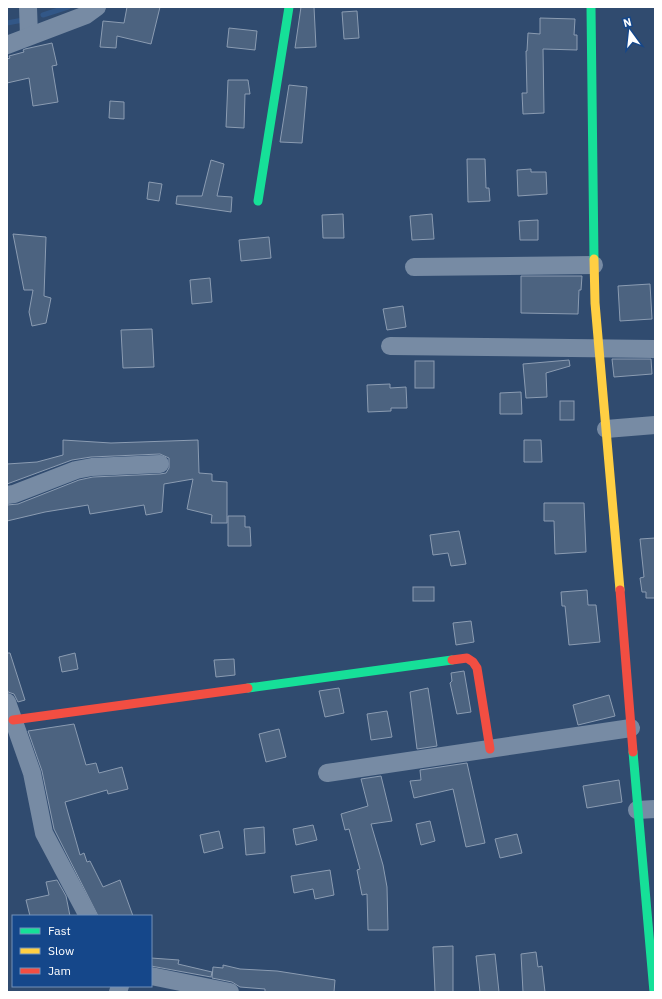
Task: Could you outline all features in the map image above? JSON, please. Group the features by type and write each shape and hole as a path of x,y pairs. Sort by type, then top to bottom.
{"street":[{"path":"28,7 29,36"},
{"path":"7,45 86,16 97,7"},
{"path":"258,201 289,7"},
{"path":"591,7 595,303 630,728 646,809 654,992"},
{"path":"414,267 594,265"},
{"path":"390,346 655,349"},
{"path":"606,429 655,425"},
{"path":"7,495 14,494 76,470 92,467 160,464"},
{"path":"13,720 467,658 473,662 477,668 490,749"},
{"path":"7,702 32,773 44,833 87,915"},
{"path":"327,773 630,728"},
{"path":"152,976 230,992"}],"building":[{"path":"127,7 160,7 151,44 117,36 116,48 100,47 103,21 124,23"},
{"path":"301,7 314,7 316,47 295,48"},
{"path":"357,11 359,38 344,39 342,12"},
{"path":"540,18 575,19 574,35 577,35 577,50 543,49 544,113 523,114 522,93 527,93 526,51 528,33 540,34"},
{"path":"229,28 257,31 255,50 227,47"},
{"path":"52,43 57,65 52,66 58,102 33,106 29,78 7,83 7,59 10,58 9,56 24,52 23,50 25,49"},
{"path":"228,80 248,80 250,94 245,94 244,128 226,127"},
{"path":"289,85 307,87 302,143 280,142"},
{"path":"110,101 124,102 124,119 109,118"},
{"path":"467,159 485,159 486,188 489,188 490,201 468,202"},
{"path":"211,160 224,164 217,196 232,197 231,212 176,204 177,196 202,196"},
{"path":"531,169 531,172 546,172 547,194 518,196 517,170"},
{"path":"149,182 162,184 159,201 147,199"},
{"path":"343,214 344,238 323,238 322,215"},
{"path":"432,214 434,239 412,240 410,216"},
{"path":"538,220 538,240 520,240 519,221"},
{"path":"13,234 46,237 44,296 51,298 46,323 32,326 29,312 33,290 24,290"},
{"path":"269,237 271,258 241,261 239,240"},
{"path":"521,276 582,276 581,290 579,290 578,314 521,313"},
{"path":"210,278 212,302 192,304 190,280"},
{"path":"650,284 652,319 620,321 618,286"},
{"path":"403,306 406,327 387,330 383,309"},
{"path":"152,329 154,367 123,368 121,330"},
{"path":"612,359 651,359 652,374 614,377"},
{"path":"569,360 570,366 546,373 547,397 526,398 523,364"},
{"path":"415,361 434,361 434,388 415,388"},
{"path":"390,384 390,388 406,387 407,408 391,408 391,411 368,412 367,385"},
{"path":"521,392 522,414 500,414 500,393"},
{"path":"560,401 574,401 574,420 560,420"},
{"path":"63,440 111,443 198,440 199,473 212,474 212,481 227,482 227,523 211,523 212,515 187,509 193,479 164,484 162,512 146,515 144,505 90,514 88,505 45,512 7,521 7,505 18,504 79,480 93,477 160,474 166,473 169,468 169,458 160,454 91,457 72,460 7,484 7,464 37,462 63,455"},
{"path":"524,440 541,440 542,462 524,462"},
{"path":"544,503 584,503 586,552 555,554 554,521 544,521"},
{"path":"228,516 245,516 245,527 250,527 251,546 228,546"},
{"path":"459,531 466,564 451,566 448,553 433,555 430,535"},
{"path":"655,538 655,598 646,598 646,592 642,592 640,578 644,577 640,539"},
{"path":"413,587 434,587 434,601 413,601"},
{"path":"587,590 588,605 596,605 600,642 569,645 565,606 562,606 561,592"},
{"path":"471,621 474,642 456,645 453,623"},
{"path":"7,653 10,653 25,700 18,702 14,694 8,692"},
{"path":"75,653 78,669 62,672 59,657"},
{"path":"234,659 235,675 216,677 214,660"},
{"path":"464,671 471,712 457,714 450,683 452,681 451,673"},
{"path":"339,688 344,713 325,717 319,691"},
{"path":"428,688 437,746 417,749 410,692"},
{"path":"609,695 615,716 578,725 573,705"},
{"path":"387,711 392,737 371,740 367,714"},
{"path":"74,724 86,765 96,763 99,773 122,767 128,789 108,794 107,790 65,802 80,855 84,853 87,862 90,861 103,887 120,880 133,915 97,915 54,829 42,771 28,731"},
{"path":"279,729 286,757 266,762 259,734"},
{"path":"467,763 485,843 466,847 453,789 414,798 410,781 421,780 420,770"},
{"path":"381,776 392,821 371,824 383,865 387,887 388,930 368,930 367,894 362,895 357,870 360,869 349,829 345,830 341,814 368,806 361,779"},
{"path":"619,780 622,802 587,808 583,786"},
{"path":"430,821 435,841 421,845 416,824"},
{"path":"313,825 317,840 296,845 293,829"},
{"path":"264,827 265,853 246,855 244,829"},
{"path":"219,831 223,848 204,853 200,835"},
{"path":"517,834 522,853 500,858 495,839"},
{"path":"330,870 334,895 315,899 313,889 294,893 291,876"},
{"path":"57,880 66,896 70,915 30,915 26,900 49,895 46,882"},
{"path":"453,946 453,992 435,992 433,947"},
{"path":"536,952 538,967 542,966 545,992 523,992 521,954"},
{"path":"495,954 499,992 480,992 476,956"},
{"path":"152,958 179,960 178,964 212,972 211,977 152,966"},
{"path":"223,965 240,969 277,971 335,980 334,992 265,992 265,989 240,987 232,982 212,978 213,967 223,968"}],"waterway":[{"path":"43,15 68,7"},
{"path":"7,23 23,20"}],"traffic: fast":[{"path":"258,201 289,7"},
{"path":"591,7 594,259"},
{"path":"248,688 452,660"},
{"path":"633,752 654,992"}],"traffic: slow":[{"path":"594,259 595,303 620,590"}],"traffic: jam":[{"path":"620,590 633,752"},
{"path":"452,660 467,658 473,662 477,668 490,749"},
{"path":"13,720 248,688"}]}
